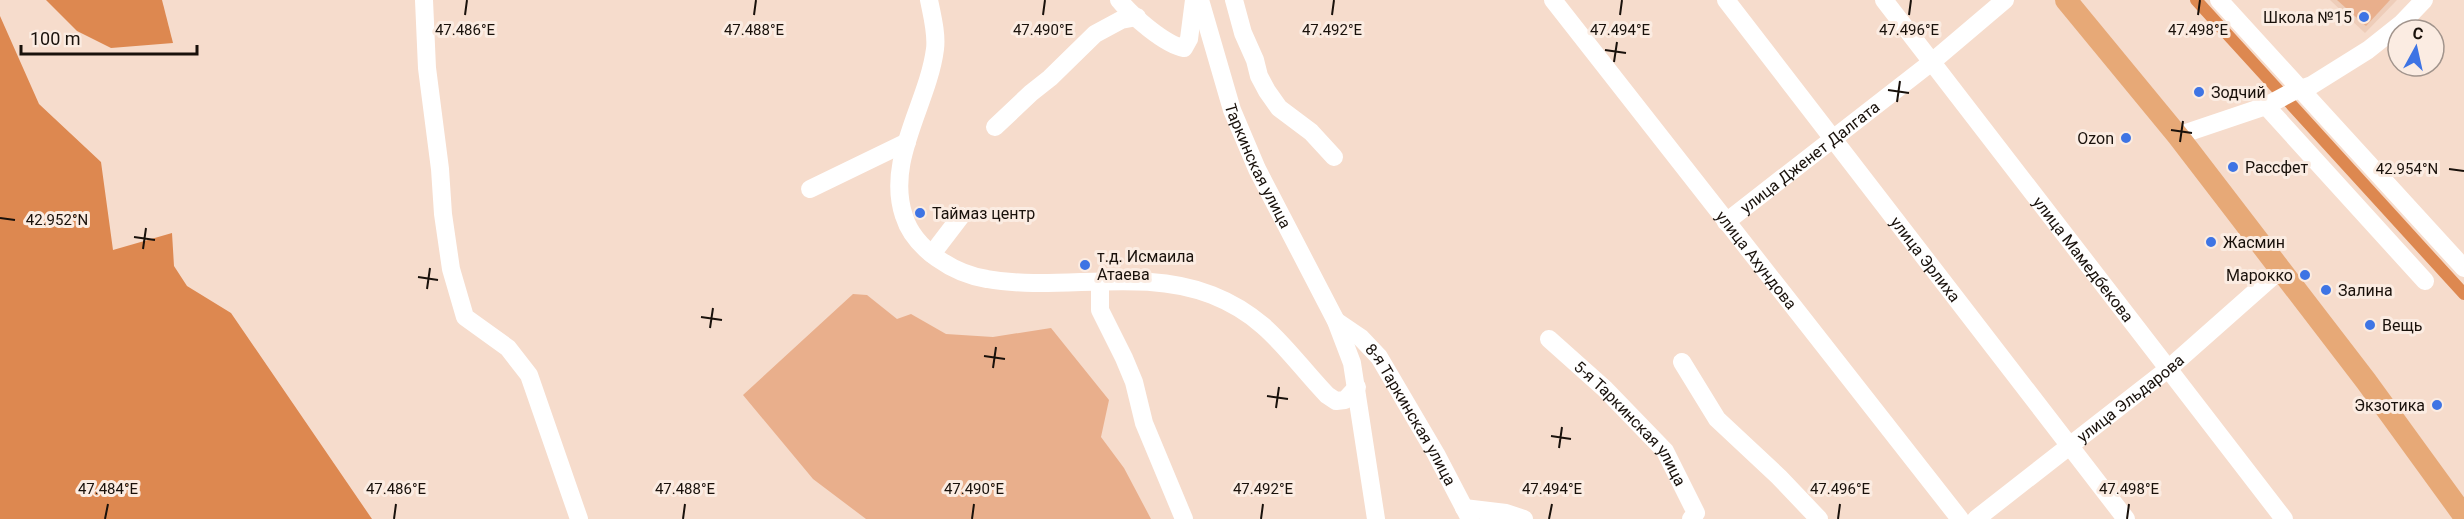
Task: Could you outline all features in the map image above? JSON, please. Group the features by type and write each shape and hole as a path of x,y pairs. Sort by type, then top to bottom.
{"main road":[{"path":"2067,0 2180,135 2281,270"},
{"path":"2067,0 2178,136 2366,381 2464,514"}],"street":[{"path":"424,0 427,68 440,169 443,214 451,269 465,317 508,348 529,375 579,519"},
{"path":"929,0 935,47 930,76 907,142 900,184 904,218 913,234 932,254 959,271 986,279 1018,282 1136,282 1177,285 1212,295 1257,318 1278,338 1327,395 1336,401 1345,400 1356,387"},
{"path":"1119,0 1175,46 1184,48 1189,39 1194,0"},
{"name":"Таркинская улица","path":"1200,0 1233,110 1253,159 1336,321 1352,363 1376,519"},
{"path":"1234,0 1259,76 1268,91 1279,108 1311,132 1334,157"},
{"name":"улица Ахундова","path":"1553,0 1960,519"},
{"name":"улица Эрлиха","path":"1726,0 2068,447 2126,519"},
{"name":"улица Мамедбекова","path":"1884,0 2284,519"},
{"name":"улица Дженет Далгата","path":"1726,222 1933,61 2005,0"},
{"path":"2218,0 2464,268"},
{"path":"2180,135 2266,106 2301,88 2312,85 2368,50 2402,23 2424,0"},
{"path":"995,127 1095,34 1121,20 1137,17"},
{"path":"2266,106 2425,281"},
{"path":"810,189 907,142"},
{"path":"932,254 961,216"},
{"name":"улица Эльдарова","path":"1976,519 2168,369 2281,270"},
{"path":"1100,283 1100,310 1134,382 1144,423 1184,519"},
{"name":"8-я Таркинская улица","path":"1336,321 1361,338 1379,357 1436,454 1467,514"},
{"name":"5-я Таркинская улица","path":"1549,339 1605,389 1665,451 1695,513 1691,519"},
{"path":"1682,362 1717,419 1787,485 1819,519"},
{"path":"1467,514 1506,513 1524,519"}],"shaded area":[{"path":"46,0 162,0 173,43 111,48 77,31"},
{"name":"Школа №15","path":"2330,0 2397,0 2365,33"},
{"name":"Школа №15","path":"2337,0 2390,0 2366,26"},
{"path":"0,16 39,104 101,162 113,250 172,233 174,266 187,286 231,313 372,519 0,519"},
{"path":"853,294 867,295 897,319 911,314 946,334 993,337 1051,328 1109,400 1101,437 1124,468 1151,519 866,519 813,479 743,395"}],"waterway":[{"path":"2196,0 2464,294"}],"place":[{"name":"Школа №15","path":"2364,17"},
{"name":"Зодчий","path":"2199,92"},
{"name":"Ozon","path":"2126,138"},
{"name":"Рассфет","path":"2233,167"},
{"name":"Таймаз центр","path":"920,213"},
{"name":"Жасмин","path":"2211,242"},
{"name":"т.д. Исмаила Атаева","path":"1085,265"},
{"name":"Марокко","path":"2305,275"},
{"name":"Залина","path":"2326,290"},
{"name":"Вещь","path":"2370,325"},
{"name":"Экзотика","path":"2437,405"}]}
